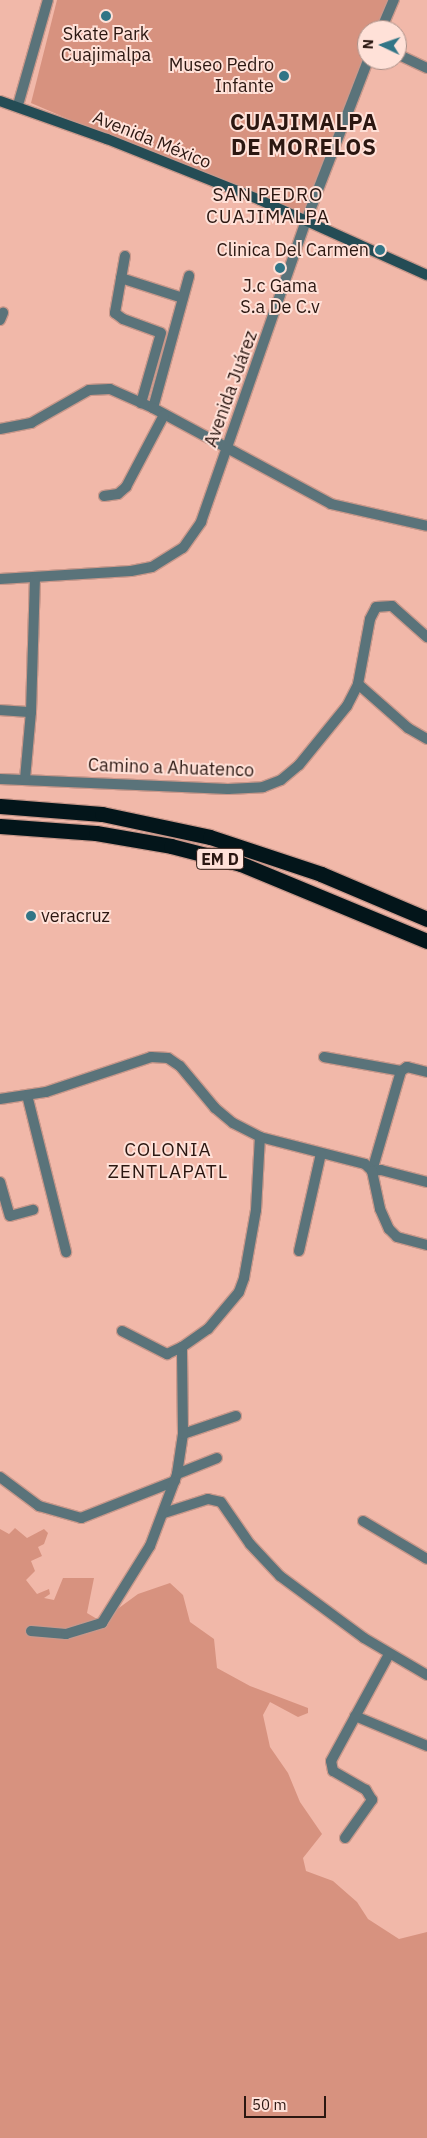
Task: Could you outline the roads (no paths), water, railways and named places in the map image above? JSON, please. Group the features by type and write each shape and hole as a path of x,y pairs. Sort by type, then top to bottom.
{"highway":[{"name":"EM D","path":"0,806 102,814 210,837 320,874 427,919"},
{"name":"EM D","path":"0,826 96,833 180,848 250,868 427,941"}],"main road":[{"name":"Avenida México","path":"0,101 18,106 306,221 427,275"}],"street":[{"path":"18,106 48,0"},
{"path":"385,20 394,0"},
{"path":"407,59 427,68"},
{"name":"Avenida Juárez","path":"0,579 36,579 131,571 152,567 174,557 192,539 201,522 276,313 306,221 364,70"},
{"path":"125,256 114,307 118,317 161,333 141,403"},
{"path":"153,408 189,276"},
{"path":"121,278 183,298"},
{"path":"0,429 31,423 89,390 110,389 153,408 331,504 427,526"},
{"path":"104,496 118,494 126,487 164,415"},
{"path":"25,779 31,712 36,579"},
{"name":"Camino a Ahuatenco","path":"0,779 228,789 263,787 280,780 313,750 338,720 358,684 370,620 376,607 392,606 427,637"},
{"path":"358,684 408,728 427,739"},
{"path":"0,710 31,712"},
{"path":"0,1099 27,1095 150,1057 168,1058 180,1066 215,1108 260,1137 356,1160 372,1172 381,1170 427,1182"},
{"path":"324,1057 401,1071"},
{"path":"427,1072 407,1067 401,1071 372,1172 380,1209 389,1229 397,1238 427,1245"},
{"path":"27,1095 66,1252"},
{"path":"122,1331 161,1353 172,1353 208,1329 239,1292 252,1242 260,1137"},
{"path":"299,1251 321,1153"},
{"path":"0,1182 10,1216 33,1210"},
{"path":"31,1631 66,1634 102,1623 150,1546 176,1478 183,1434 182,1348"},
{"path":"183,1434 236,1416"},
{"path":"0,1477 39,1506 80,1518 176,1478 217,1458"},
{"path":"164,1513 208,1499 222,1502 265,1563 332,1616 389,1654 427,1675"},
{"path":"363,1522 427,1559"},
{"path":"345,1838 372,1800 366,1790 333,1771 330,1765 389,1654"},
{"path":"355,1716 427,1746"}],"place":[{"name":"Skate Park Cuajimalpa","path":"106,16"},
{"name":"Museo Pedro Infante","path":"284,76"},
{"name":"Clinica Del Carmen","path":"380,250"},
{"name":"J.c Gama S.a De C.v","path":"280,268"},
{"name":"veracruz","path":"31,916"}],"district":[{"name":"CUAJIMALPA DE MORELOS","path":"304,134"},
{"name":"SAN PEDRO CUAJIMALPA","path":"268,206"},
{"name":"COLONIA ZENTLAPATL","path":"168,1161"}]}
